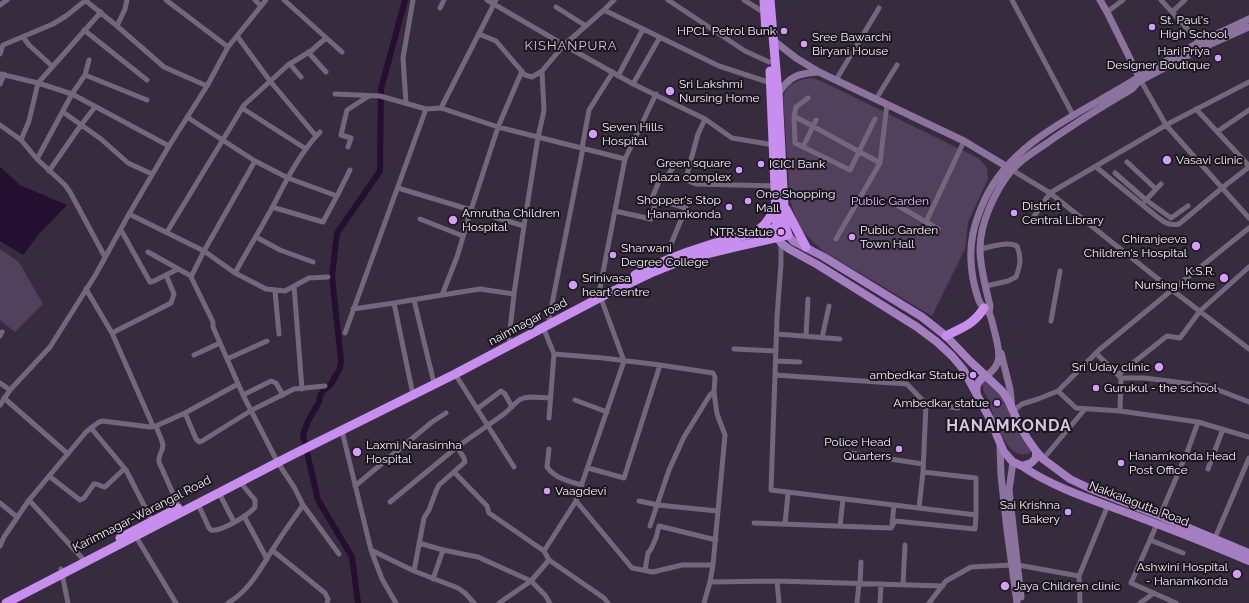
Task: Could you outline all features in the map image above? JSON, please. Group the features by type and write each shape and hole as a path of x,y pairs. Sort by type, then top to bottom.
{"highway":[{"path":"764,0 771,83 776,186 780,208 806,248"},
{"path":"332,433 433,379 549,319 600,295 671,257 754,234 782,234 780,208 778,94 770,0"},
{"path":"754,234 780,208"},
{"name":"naimnagar road","path":"332,433 342,431 454,374 600,295 685,259 782,234"},
{"path":"946,336 968,326 986,311"},
{"name":"Karimnagar-Warangal Road","path":"0,599 62,572 82,558 198,504 332,433"},
{"name":"Karimnagar-Warangal Road","path":"6,603 135,534 152,521 277,461"}],"main road":[{"path":"782,234 806,248 824,256 922,318 946,336 1002,391 1019,424 1036,451 1043,459 1070,479 1158,520 1215,538 1249,553"},
{"path":"782,234 789,249 818,265 917,327 937,342 952,356 963,369 990,419 1004,452 1013,462"},
{"path":"977,395 977,384 986,376"},
{"path":"1022,466 1035,461 1037,454 1036,451"},
{"name":"Nakkalagutta Road","path":"1013,462 1048,481 1108,505 1158,520 1249,562"}],"street":[{"path":"0,5 7,0"},
{"path":"0,54 3,45 53,24 86,0 164,67 207,86"},
{"path":"117,26 125,9 127,0"},
{"path":"166,0 228,47"},
{"path":"255,0 261,6"},
{"path":"0,405 10,390 50,347 121,230 152,174 207,86 228,47 266,0"},
{"path":"284,0 342,52"},
{"path":"406,103 403,58 413,0"},
{"path":"440,8 444,0"},
{"path":"487,0 495,2 564,45 618,76 705,119 732,138 774,145"},
{"path":"479,34 496,41 525,75 530,77 542,71 564,45 614,0"},
{"path":"668,0 745,51 769,62"},
{"path":"744,0 765,13"},
{"path":"1012,0 1073,115"},
{"path":"1100,0 1140,79 1166,125 1249,218"},
{"path":"1107,12 1123,0"},
{"path":"1161,0 1202,45"},
{"path":"1172,12 1185,0"},
{"path":"441,108 495,2"},
{"path":"556,7 586,26"},
{"path":"836,80 879,8"},
{"path":"604,10 718,66 771,83"},
{"path":"20,140 29,121 38,83 101,12"},
{"path":"986,311 990,306 980,249 984,226 993,201 1009,168 1019,153 1039,137 1073,115 1249,19"},
{"path":"1202,45 1249,27"},
{"path":"618,76 643,29"},
{"path":"84,30 147,80"},
{"path":"235,272 288,178 306,149 318,134 270,81 237,36"},
{"path":"23,37 29,45 52,66"},
{"path":"633,84 660,37"},
{"path":"166,232 244,105 290,64 326,38"},
{"path":"773,40 796,58 819,72 964,141 1050,193 1249,349"},
{"path":"308,52 326,72"},
{"path":"37,159 72,94 85,75 89,60"},
{"path":"290,64 301,77"},
{"path":"876,99 897,65"},
{"path":"442,295 457,257 498,127 522,71"},
{"path":"509,340 524,226 538,137 544,111 542,71"},
{"path":"549,319 589,110 612,72"},
{"path":"778,94 790,79 804,73 819,72"},
{"path":"0,84 2,74 38,83 72,94 125,121 169,146"},
{"path":"85,75 147,100"},
{"path":"1013,410 1010,389 1003,361 986,311 980,302 972,273 970,250 971,238 975,224 985,198 993,184 1009,168 1076,122 1132,89 1140,79"},
{"path":"1033,218 1050,193 1166,125 1249,82"},
{"path":"335,94 380,96 426,109 441,108 498,127 625,159"},
{"path":"544,551 576,501 624,360 600,295 625,159 656,94"},
{"path":"348,147 351,138 341,135 347,110 370,96"},
{"path":"808,98 796,107 794,116 795,143 850,170 875,118"},
{"path":"836,240 880,163 887,104"},
{"path":"49,171 95,107"},
{"path":"242,108 306,149"},
{"path":"345,333 426,109"},
{"path":"1096,167 1166,224 1179,224 1249,167 1218,131 1196,109"},
{"path":"1218,131 1249,110"},
{"path":"63,112 101,139 128,163 152,174"},
{"path":"794,116 880,163"},
{"path":"187,117 255,161 288,178 337,196"},
{"path":"705,119 696,140 686,180 696,184 776,186"},
{"path":"803,147 814,127 816,120"},
{"path":"0,125 20,140 70,192 105,257"},
{"path":"926,222 964,141"},
{"path":"255,161 190,277 213,322 213,327 238,384 277,461 294,487 303,505 339,554"},
{"path":"1127,162 1156,189"},
{"path":"615,211 651,219 655,204 652,198 660,179 668,176 676,163"},
{"path":"272,206 323,222 350,170"},
{"path":"1115,173 1146,200 1170,218 1188,206"},
{"path":"1142,205 1161,184"},
{"path":"398,188 524,226"},
{"path":"652,198 686,208 671,244 671,257"},
{"path":"890,201 938,229"},
{"path":"129,214 204,251 235,272 266,289 285,291 309,278 328,277"},
{"path":"420,219 463,236"},
{"path":"1013,410 1022,404 1058,391 1096,352 1249,228"},
{"path":"121,230 149,281 151,282 178,269"},
{"path":"782,234 771,490 976,515"},
{"path":"256,237 280,250 313,262"},
{"path":"980,249 1013,244 1017,246 1020,253 1020,266 1016,277 1008,281 986,286"},
{"path":"148,252 191,276"},
{"path":"1120,411 1120,376 1167,336 1180,338 1200,311 1249,267"},
{"path":"1051,320 1060,271"},
{"path":"112,333 171,303 174,294 166,275"},
{"path":"294,286 302,389"},
{"path":"86,289 112,333 155,426 163,445 159,456 159,462 179,507"},
{"path":"354,309 480,289 514,294"},
{"path":"275,291 279,334"},
{"path":"414,300 433,379"},
{"path":"806,336 808,300"},
{"path":"394,303 412,390"},
{"path":"822,338 829,306"},
{"path":"543,327 554,354 549,418"},
{"path":"777,334 840,339"},
{"path":"227,359 267,341"},
{"path":"194,355 220,343"},
{"path":"734,349 776,351"},
{"path":"986,376 992,372 998,362 999,350"},
{"path":"1096,352 1120,376 1208,386 1249,402"},
{"path":"554,354 624,360 713,373 715,377 714,392 718,414 725,435 723,472 713,565 704,603"},
{"path":"776,361 800,362"},
{"path":"588,468 624,478 660,365"},
{"path":"454,374 514,467"},
{"path":"775,375 907,384 926,404 958,408"},
{"path":"243,394 271,381 276,383 283,395"},
{"path":"0,383 10,390"},
{"path":"0,546 4,536 29,500 86,432 99,422 103,421 146,427 155,426 185,413 238,384"},
{"path":"185,413 196,439 199,442 252,410 294,390 325,386"},
{"path":"477,409 501,391 505,394 512,407"},
{"path":"1058,391 1076,408 1120,411 1198,422 1249,438"},
{"path":"650,526 669,470 684,437 710,395 714,392"},
{"path":"390,502 457,447 488,427 519,400 530,397 551,398"},
{"path":"4,398 68,454"},
{"path":"575,400 607,412"},
{"path":"919,508 923,472 926,404"},
{"path":"1043,459 1085,409"},
{"path":"355,486 432,422 446,413"},
{"path":"1176,603 1131,583 1188,450 1198,422"},
{"path":"91,428 126,470 152,521"},
{"path":"1208,469 1223,430"},
{"path":"342,431 371,550 382,579 396,603"},
{"path":"1000,443 1002,475 1022,603"},
{"path":"414,571 424,518 429,510 436,491 439,485 465,462 457,447"},
{"path":"549,450 547,467 552,474 556,477 582,485"},
{"path":"851,453 923,464"},
{"path":"1215,538 1249,458"},
{"path":"1013,462 1009,490 1017,603"},
{"path":"49,476 80,500 84,498 94,484 104,487 122,470 126,470"},
{"path":"454,472 487,506 490,513 544,551 549,560 604,598 608,603"},
{"path":"891,528 895,521 975,529 976,478 923,472"},
{"path":"198,504 211,530 217,530 234,522 253,509 256,502 240,482"},
{"path":"785,524 788,492"},
{"path":"219,493 234,522"},
{"path":"840,526 843,499"},
{"path":"29,500 82,558"},
{"path":"576,501 632,568 653,572 682,565 713,565"},
{"path":"639,501 658,505 718,511"},
{"path":"0,503 17,517"},
{"path":"228,603 234,600 252,582 303,505"},
{"path":"891,528 894,505"},
{"path":"1080,603 1079,576 1108,505"},
{"path":"244,516 267,559"},
{"path":"754,524 891,528"},
{"path":"645,570 648,552 656,538 659,526 716,540"},
{"path":"135,534 176,603"},
{"path":"1150,540 1183,553"},
{"path":"419,543 443,550 478,557 531,581 545,595 550,603"},
{"path":"903,584 905,545"},
{"path":"272,550 325,594 328,599 327,603"},
{"path":"371,550 414,571 461,590 474,603"},
{"path":"433,579 443,550"},
{"path":"499,603 531,581 549,560"},
{"path":"857,603 861,562"},
{"path":"929,603 946,581 971,567 1015,565 1079,576"},
{"path":"62,572 68,603"},
{"path":"710,582 777,581 943,586"},
{"path":"777,581 779,603"},
{"path":"880,603 881,584"},
{"path":"1140,603 1154,593"}],"green space":[{"name":"Public Garden","path":"810,78 819,80 978,158 987,168 988,179 968,222 965,249 932,316 823,251 806,235 798,223 790,198 783,98 784,93 789,86 801,80"},
{"path":"0,249 19,262 43,304 15,332 0,320"},
{"path":"985,379 995,385 1033,451 1024,455 1016,452 1002,437 984,392 982,384"}],"shaded area":[{"path":"0,167 20,185 67,205 39,234 23,255 0,241"}],"waterway":[{"path":"358,603 352,557 318,500 303,435 308,421 319,402 320,396 331,384 340,368 341,361 332,276 337,233 380,171 381,89 405,0"}],"place":[{"name":"St. Paul's High School","path":"1152,27"},
{"name":"HPCL Petrol Bunk","path":"784,31"},
{"name":"Sree Bawarchi Biryani House","path":"804,44"},
{"name":"Hari Priya Designer Boutique","path":"1218,58"},
{"name":"Sri Lakshmi Nursing Home","path":"670,91"},
{"name":"Seven Hills Hospital","path":"593,134"},
{"name":"Vasavi clinic","path":"1167,160"},
{"name":"ICICI Bank","path":"761,164"},
{"name":"Green square plaza complex","path":"739,170"},
{"name":"One Shopping Mall","path":"748,201"},
{"name":"Shopper's Stop Hanamkonda","path":"729,207"},
{"name":"District Central Library","path":"1014,213"},
{"name":"Amrutha Children Hospital","path":"453,220"},
{"name":"NTR Statue","path":"781,232"},
{"name":"Public Garden Town Hall","path":"852,237"},
{"name":"Chiranjeeva Children's Hospital","path":"1196,246"},
{"name":"Sharwani Degree College","path":"613,255"},
{"name":"K.S.R. Nursing Home","path":"1224,278"},
{"name":"Srinivasa heart centre","path":"573,285"},
{"name":"Sri Uday clinic","path":"1159,367"},
{"name":"ambedkar Statue","path":"973,375"},
{"name":"Gurukul - the school","path":"1096,388"},
{"name":"Ambedkar statue","path":"997,403"},
{"name":"Police Head Quarters","path":"899,449"},
{"name":"Laxmi Narasimha Hospital","path":"357,452"},
{"name":"Hanamkonda Head Post Office","path":"1121,463"},
{"name":"Vaagdevi","path":"547,491"},
{"name":"Sai Krishna Bakery","path":"1068,512"},
{"name":"Ashwini Hospital - Hanamkonda","path":"1237,574"},
{"name":"Jaya Children clinic","path":"1005,586"}],"district":[{"name":"KISHANPURA","path":"571,46"},
{"name":"HANAMKONDA","path":"1009,426"}]}
